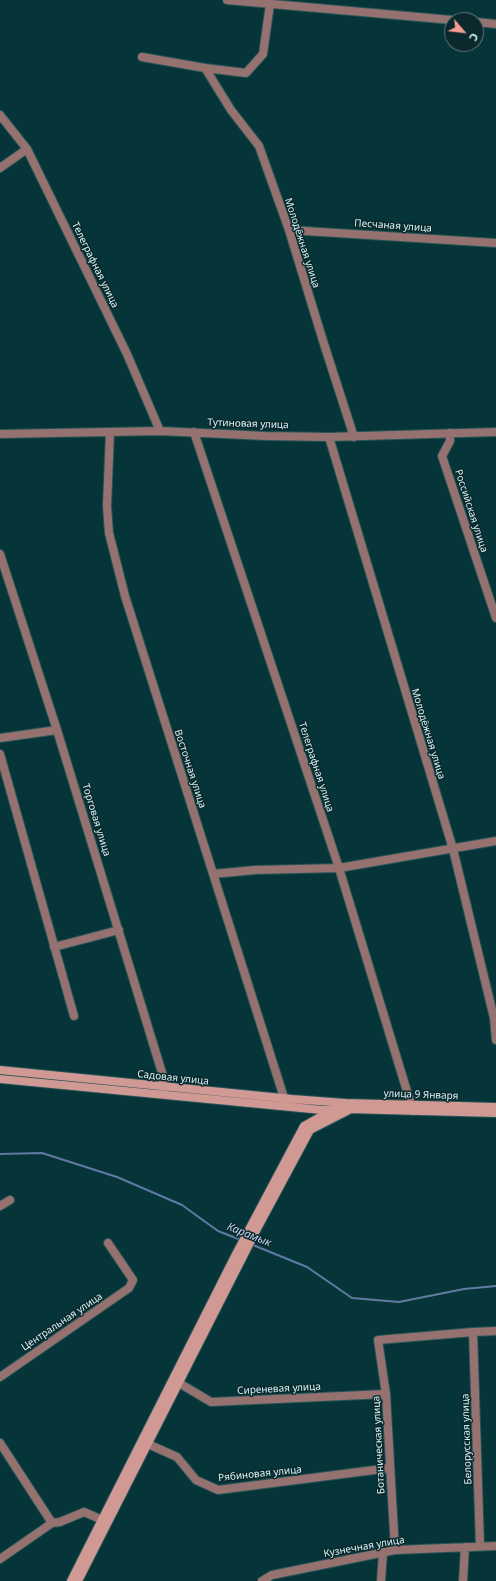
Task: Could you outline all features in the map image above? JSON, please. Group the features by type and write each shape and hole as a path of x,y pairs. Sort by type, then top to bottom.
{"main road":[{"name":"Садовая улица","path":"0,1070 163,1091"},
{"name":"Садовая улица","path":"0,1078 285,1102 345,1102"},
{"name":"улица 9 Января","path":"285,1102 322,1110 496,1108"},
{"name":"улица 9 Января","path":"345,1102 412,1108"},
{"path":"78,1581 105,1522 304,1126 345,1102"},
{"path":"256,1224 310,1130 351,1109"},
{"path":"71,1581 148,1444 239,1257"}],"street":[{"path":"227,0 444,19"},
{"path":"142,57 205,68 246,73 263,54 270,4"},
{"path":"484,23 496,24"},
{"name":"Молодёжная улица","path":"205,68 230,110 259,146 289,230 354,437"},
{"name":"Телеграфная улица","path":"0,115 27,149 127,354 160,431"},
{"path":"0,168 27,149"},
{"name":"Песчаная улица","path":"289,230 496,243"},
{"name":"Тутиновая улица","path":"0,434 160,431 266,436 354,437 496,432"},
{"name":"Восточная улица","path":"110,432 107,506 109,533 125,596 285,1102"},
{"name":"Телеграфная улица","path":"194,432 339,868 412,1108"},
{"name":"Российская улица","path":"450,433 450,441 442,456 496,618"},
{"name":"Молодёжная улица","path":"329,437 453,849 494,1018 496,1040"},
{"name":"Торговая улица","path":"0,554 57,730 119,930 163,1076 163,1091"},
{"path":"0,738 57,730"},
{"path":"0,754 74,1016"},
{"path":"213,874 255,870 339,868 496,841"},
{"path":"54,947 119,930"},
{"path":"0,1206 10,1200"},
{"name":"Центральная улица","path":"0,1377 129,1288 133,1280 108,1243"},
{"path":"473,1332 496,1331"},
{"name":"Ботаническая улица","path":"394,1550 386,1394 378,1340 473,1332"},
{"name":"Белорусская улица","path":"473,1332 480,1546"},
{"name":"Сиреневая улица","path":"178,1383 211,1402 386,1394"},
{"path":"0,1443 52,1523"},
{"name":"Рябиновая улица","path":"148,1444 177,1457 196,1480 218,1490 390,1468"},
{"path":"0,1559 52,1523 60,1522 84,1512 105,1522"},
{"name":"Кузнечная улица","path":"262,1581 272,1575 280,1577 394,1550 496,1546"},
{"path":"463,1581 465,1547"},
{"path":"381,1581 383,1552"}],"waterway":[{"name":"Карамык","path":"0,1154 42,1153 117,1177 182,1205 218,1231 241,1240"},
{"name":"Карамык","path":"253,1245 307,1267 352,1298 399,1302 464,1289 496,1286"}]}
